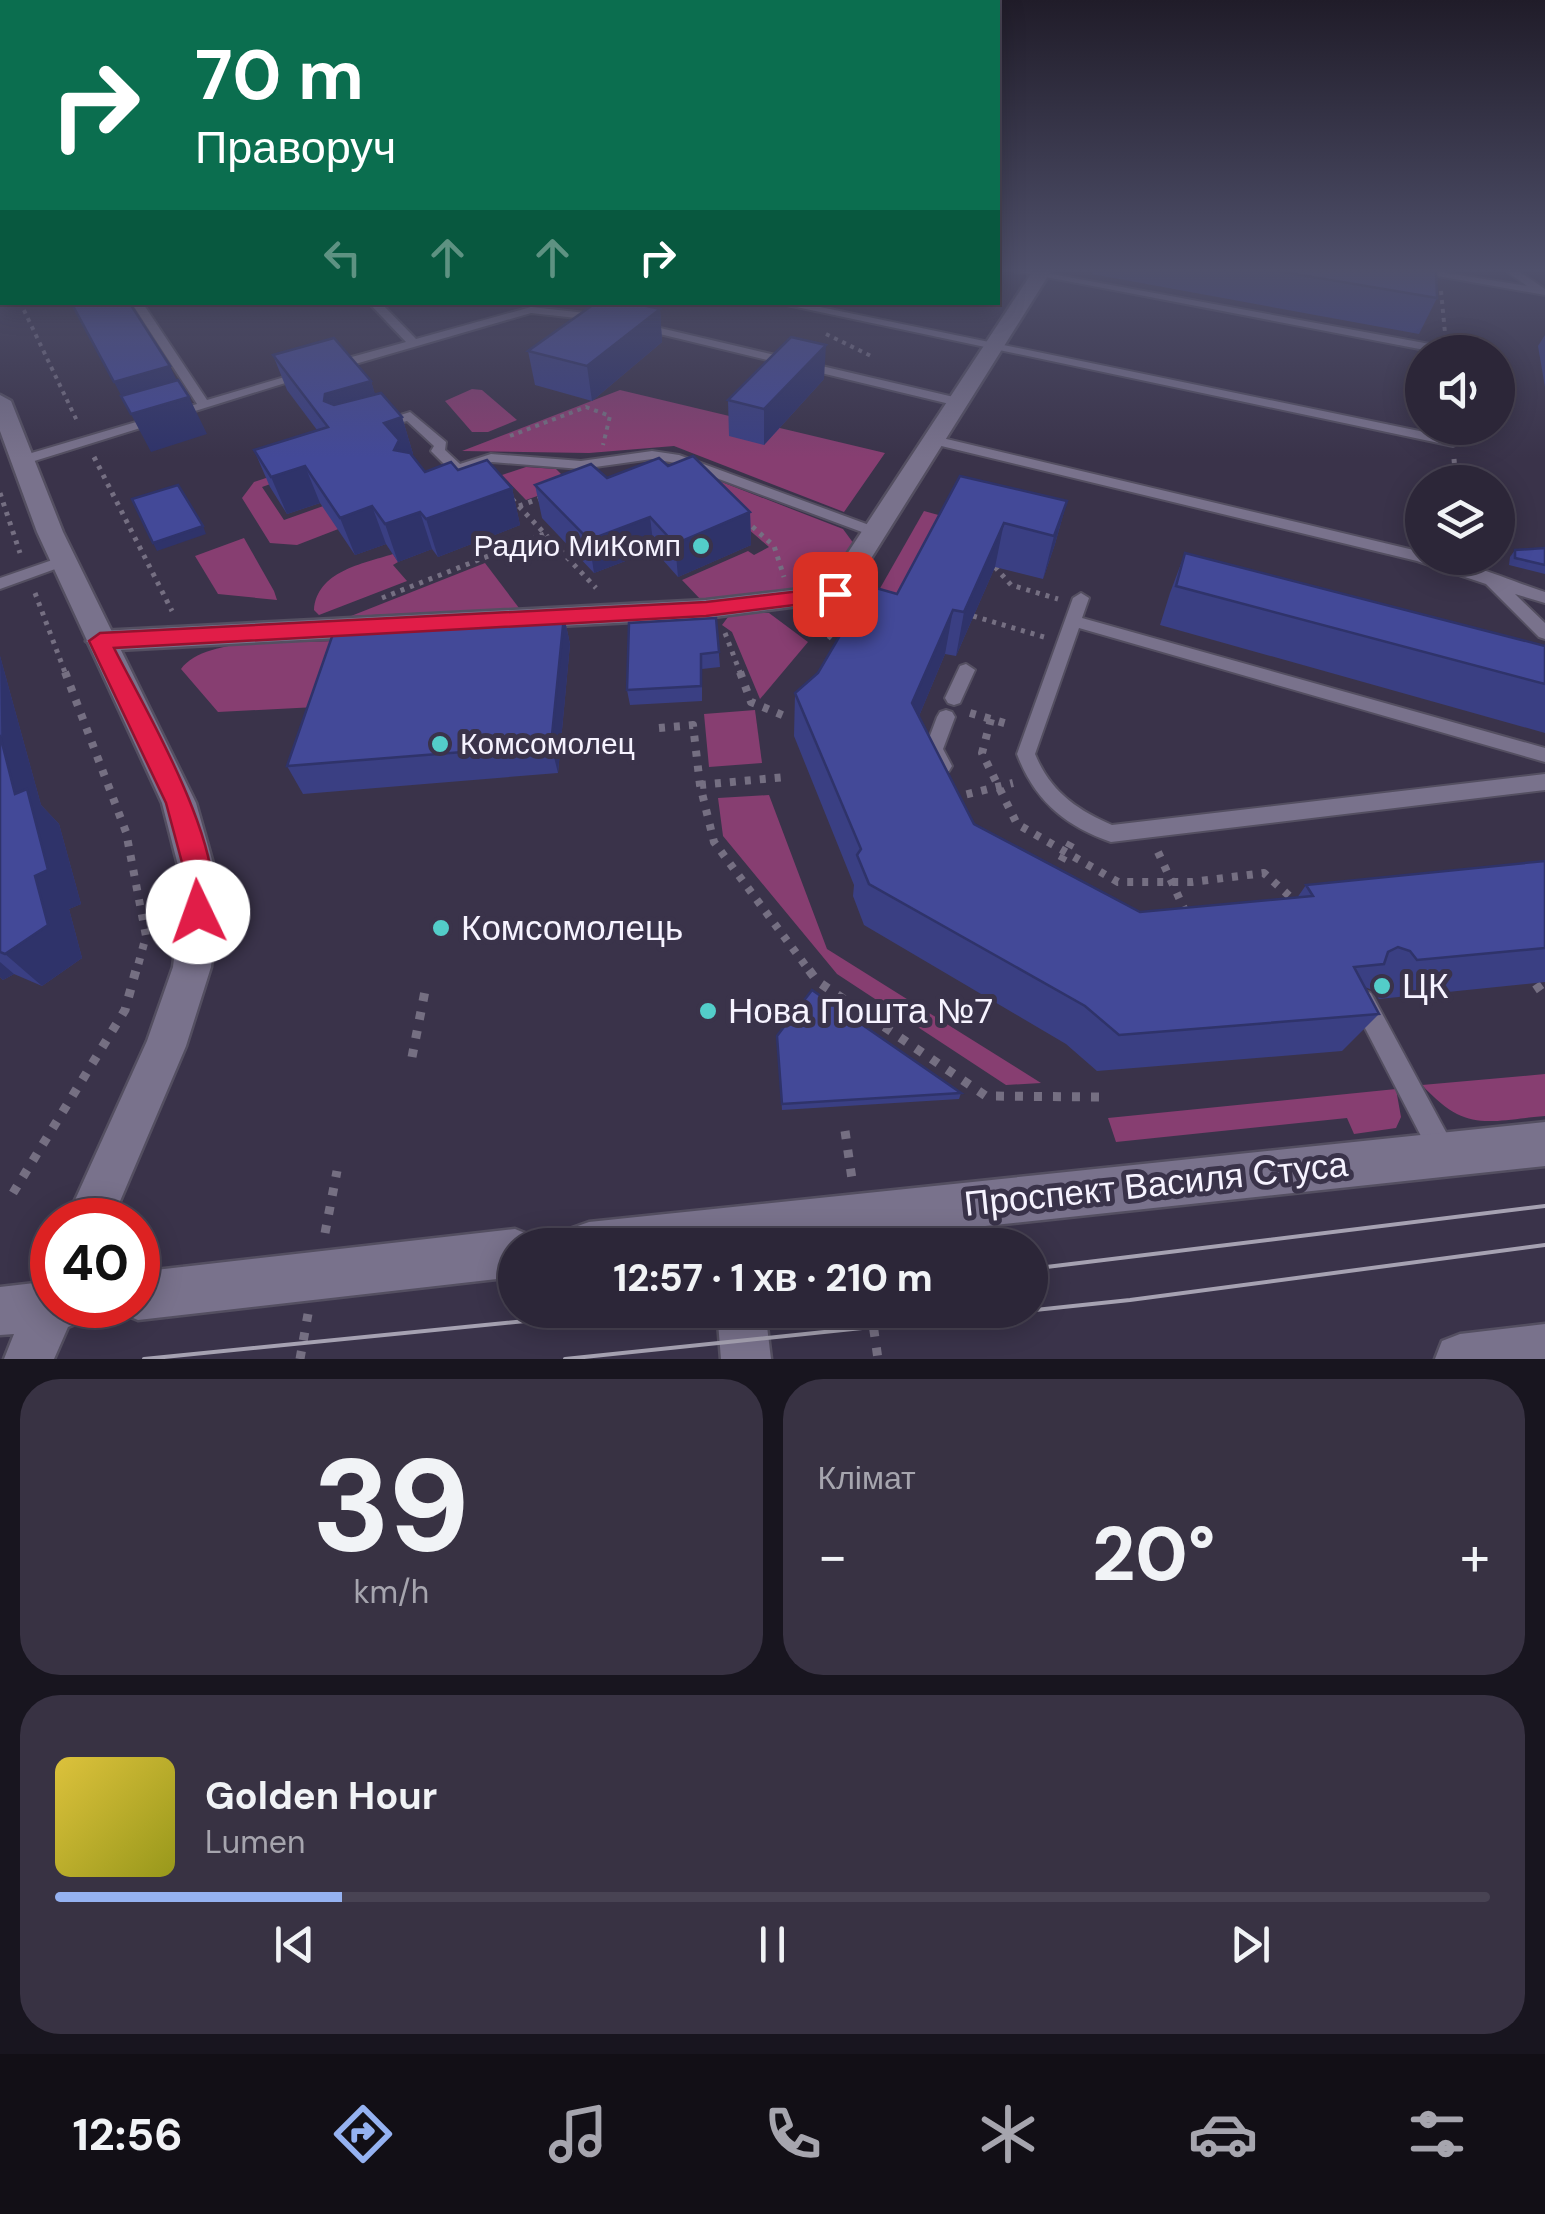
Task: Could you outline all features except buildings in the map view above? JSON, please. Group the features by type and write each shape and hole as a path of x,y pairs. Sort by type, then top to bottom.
{"street":[{"path":"100,641 706,609 835,594 1003,331"},
{"path":"0,401 64,562 179,803 201,885 192,967 98,1198"},
{"name":"Проспект Василя Стуса","path":"807,1228 1545,1144"},
{"path":"160,1293 498,1255"},
{"path":"0,1311 30,1308"},
{"path":"29,1359 43,1328"},
{"path":"743,1328 746,1359"},
{"path":"1460,1359 1545,1349"}],"lane":[{"path":"155,331 204,405"},
{"path":"403,331 413,342"},
{"path":"22,460 452,331"},
{"path":"654,331 958,402"},
{"path":"921,331 1405,432"},
{"path":"1351,331 1405,342"},
{"path":"362,430 410,416 441,445 438,452 452,465"},
{"path":"934,440 1405,553"},
{"path":"429,480 452,465 491,458 587,464 652,455 700,466 875,532"},
{"path":"587,464 596,479"},
{"path":"0,584 64,562"},
{"path":"1477,575 1545,598"},
{"path":"1492,580 1545,633"},
{"path":"1545,754 1077,608 1026,754 1034,778 1056,806 1111,834 1545,782"},
{"path":"947,792 934,750 966,670"},
{"path":"1363,1001 1444,1154"}],"path":[{"path":"34,331 184,635"},
{"path":"822,331 908,375 902,388"},
{"path":"452,465 586,407 610,416 601,451 587,464"},
{"path":"700,466 714,479 723,499 774,546 787,602"},
{"path":"519,506 596,479"},
{"path":"0,493 4,516 126,832 146,936 125,1010 12,1194"},
{"path":"506,493 616,614"},
{"path":"363,605 544,534"},
{"path":"994,567 1011,585 1077,608"},
{"path":"706,609 715,627 725,633 751,702 788,717"},
{"path":"973,616 1065,643"},
{"path":"659,728 692,725 700,784 714,842 817,981 986,1096 1102,1097"},
{"path":"700,784 785,778"},
{"path":"947,792 997,786"},
{"path":"1048,886 1065,854"},
{"path":"1192,882 1264,873 1301,907"},
{"path":"1173,882 1189,919"},
{"path":"1536,984 1545,996"},
{"path":"412,1057 425,991"},
{"path":"874,1328 878,1359"}],"shaded area":[{"path":"472,389 482,390 517,420 488,432 472,432 445,401"},
{"path":"620,390 885,453 844,512 674,446 589,453 462,451"},
{"path":"323,459 327,464 262,487 284,520 343,499 359,521 297,545 270,543 242,498 254,482"},
{"path":"526,467 556,469 571,484 526,500 502,475"},
{"path":"714,479 843,529 854,544 821,585 702,601 682,580 748,551 754,555 769,547 695,483"},
{"path":"924,511 942,516 884,626 862,620"},
{"path":"244,538 277,600 218,594 195,556"},
{"path":"393,554 398,562 393,565 407,581 319,615 314,610 323,586 332,578"},
{"path":"485,563 519,608 351,616"},
{"path":"731,613 769,613 808,642 760,699 732,632 722,625"},
{"path":"337,641 316,707 218,712 181,669 193,658 230,646"},
{"path":"755,710 762,763 709,767 704,714"},
{"path":"769,795 827,949 1041,1083 1006,1085 837,974 723,836 718,798"},
{"path":"1545,1074 1545,1116 1507,1120 1465,1117 1451,1111 1422,1085"},
{"path":"1396,1089 1401,1117 1396,1128 1354,1134 1347,1118 1116,1142 1108,1118"}],"tram line":[{"path":"1048,1267 1545,1206"},
{"path":"565,1359 1130,1300 1545,1245"},
{"path":"144,1359 498,1324"}],"place":[{"name":"Радио МиКомп","path":"701,546"},
{"name":"Комсомолец","path":"440,744"},
{"name":"Комсомолець","path":"441,928"},
{"name":"ЦК","path":"1382,986"},
{"name":"Нова Пошта №7","path":"708,1011"}],"route":[{"path":"198,912 201,885 179,803 100,641 706,609 835,594"}]}
